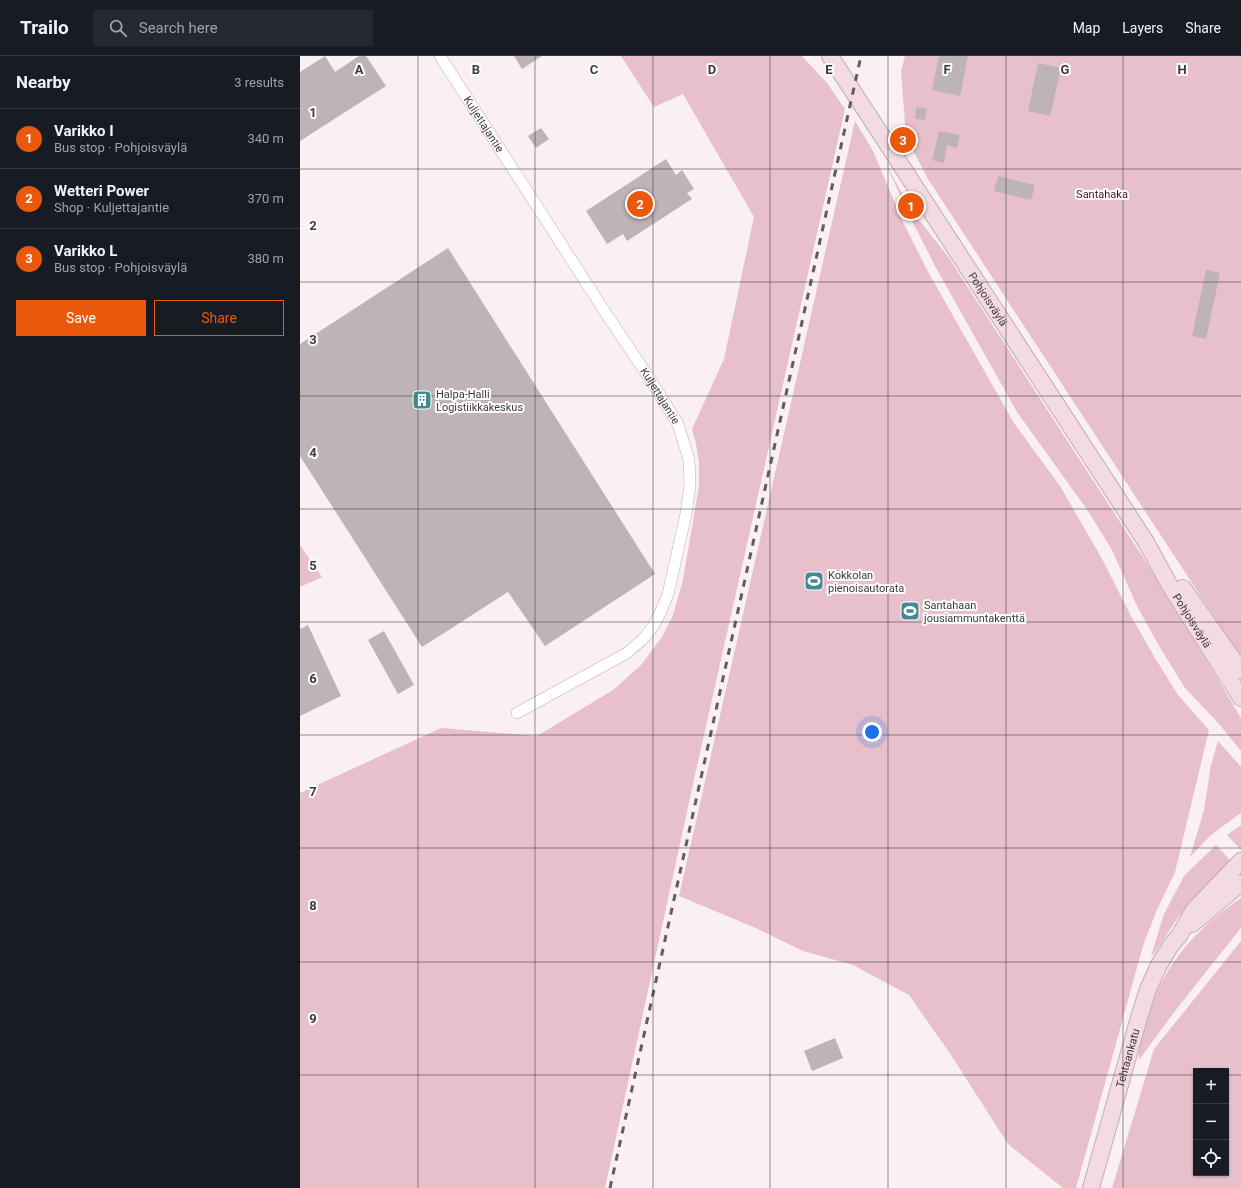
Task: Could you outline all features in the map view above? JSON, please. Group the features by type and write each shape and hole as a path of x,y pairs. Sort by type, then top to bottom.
{"main road":[{"name":"Pohjoisväylä","path":"830,56 1146,542 1168,584 1241,698"},
{"name":"Pohjoisväylä","path":"1146,542 1178,580 1241,671"},
{"name":"Tehtaankatu","path":"1179,936 1194,910 1241,861"},
{"name":"Tehtaankatu","path":"1091,1188 1128,1053 1148,989 1159,965 1171,945 1179,936 1241,883"}],"street":[{"name":"Kuljettajantie","path":"440,56 678,424 689,460 690,485 685,521 668,594 654,625 645,637 627,653 517,713"}],"green space":[{"path":"621,56 802,56 827,83 845,109 695,775 605,1188 300,1188 300,793 441,728 537,736 613,690 641,665 662,637 673,615 683,580 699,486 699,462 692,429 724,359 754,217 683,94 654,107"},
{"name":"Santahaka","path":"905,56 1241,56 1241,658 928,179 906,137 901,71"},
{"path":"855,121 873,151 903,222 927,270 1014,423 1060,486 1101,557 1130,614 1178,695 1209,730 1175,872 1156,912 1143,946 1076,1188 1063,1188 1008,1144 951,1055 909,995 853,965 803,951 758,929 679,896"},
{"path":"885,162 911,210 947,255 1170,599 1241,718 1241,751 1220,725 1185,688 1137,606 1112,550 1088,511 1017,412 935,266 911,219"},
{"path":"300,545 322,577 300,587"},
{"path":"1218,741 1241,767 1241,813 1211,835 1190,857 1204,810 1211,765"},
{"path":"1241,825 1241,850 1227,835"},
{"path":"1216,845 1231,861 1179,916 1151,956 1164,914 1184,876"},
{"path":"1241,898 1241,928 1175,1011 1139,1060 1142,1032 1159,987 1175,960 1194,937 1228,907"},
{"path":"1241,941 1241,1188 1112,1188 1154,1049"}],"building":[{"path":"325,56 335,72 359,56 366,56 386,86 300,141 300,72"},
{"path":"514,56 542,56 522,69"},
{"path":"939,56 968,56 960,96 932,90"},
{"path":"1038,63 1061,68 1050,116 1028,111"},
{"path":"916,107 927,109 925,120 915,119"},
{"path":"541,128 549,139 536,148 528,136"},
{"path":"939,131 960,135 957,148 947,145 944,163 932,160"},
{"path":"666,159 676,175 682,170 694,189 687,193 692,199 627,241 623,234 607,244 586,211"},
{"path":"998,176 1035,185 1031,200 994,191"},
{"name":"Halpa-Halli Logistiikkakeskus","path":"448,248 655,574 545,646 508,592 422,647 300,456 300,344"},
{"path":"1206,270 1220,273 1206,339 1192,336"},
{"path":"308,625 341,696 300,716 300,629"},
{"path":"384,631 414,685 398,694 368,640"},
{"path":"835,1038 843,1058 812,1071 804,1051"}],"railway":[{"path":"610,1188 861,56"}],"place":[{"name":"Varikko L","path":"903,140"},
{"name":"Wetteri Power","path":"640,204"},
{"name":"Varikko I","path":"911,206"},
{"name":"Halpa-Halli Logistiikkakeskus","path":"422,400"},
{"name":"Kokkolan pienoisautorata","path":"814,581"},
{"name":"Santahaan jousiammuntakenttä","path":"910,611"}]}
